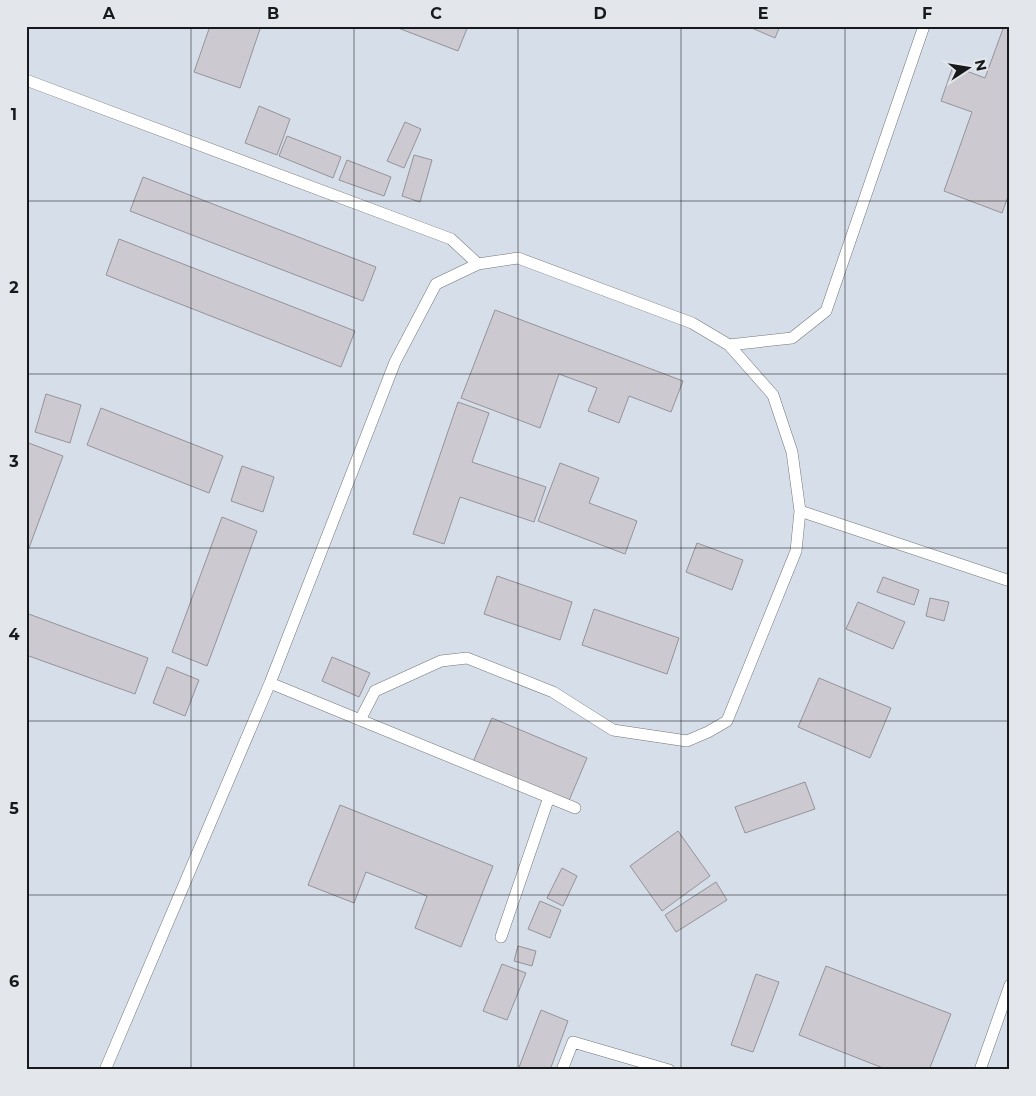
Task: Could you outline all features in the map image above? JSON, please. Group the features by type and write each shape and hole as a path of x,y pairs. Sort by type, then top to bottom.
{"lane":[{"path":"729,344 792,338 826,311 924,26"},
{"path":"26,80 451,239 478,264"},
{"path":"105,1070 270,683 395,362 436,284 478,264 518,258 692,323 729,344 773,395 792,452 800,511 796,551 727,720 708,732 687,741 613,730 554,692 467,658 441,661 375,690 360,720"},
{"path":"800,511 1010,581"},
{"path":"270,683 576,808"},
{"path":"501,937 549,797"},
{"path":"980,1070 1010,985"},
{"path":"562,1070 573,1042 669,1070"}],"shaded area":[{"path":"26,26 1010,26 1010,1062 1007,1070 26,1070"}],"building":[{"path":"210,26 261,26 240,88 194,72"},
{"path":"393,26 468,26 458,51"},
{"path":"747,26 780,26 775,38"},
{"path":"1004,26 1010,26 1010,191 1002,213 944,191 972,112 941,101 953,66 985,78"},
{"path":"259,106 290,119 277,155 245,143"},
{"path":"405,122 421,129 404,168 387,161"},
{"path":"287,136 341,157 333,178 279,156"},
{"path":"414,155 432,160 420,202 402,196"},
{"path":"347,160 391,177 384,196 339,180"},
{"path":"143,177 376,267 363,301 130,211"},
{"path":"119,239 355,331 341,367 106,275"},
{"path":"495,310 683,381 671,412 629,396 619,423 588,411 597,388 559,374 540,428 461,398"},
{"path":"46,394 81,405 70,443 35,432"},
{"path":"458,402 489,413 472,462 546,487 534,522 460,497 444,544 413,534"},
{"path":"101,408 223,456 209,493 87,445"},
{"path":"26,442 63,456 26,556"},
{"path":"560,463 599,478 589,503 637,521 625,554 538,521"},
{"path":"242,466 274,477 263,512 231,501"},
{"path":"222,517 257,531 207,666 172,652"},
{"path":"697,543 743,560 732,590 686,572"},
{"path":"497,576 572,602 560,640 484,614"},
{"path":"883,577 919,590 914,605 877,592"},
{"path":"930,598 949,602 944,621 926,616"},
{"path":"858,602 905,622 893,649 846,629"},
{"path":"594,609 679,638 667,674 582,645"},
{"path":"26,613 148,658 135,694 26,655"},
{"path":"332,657 370,673 359,697 322,681"},
{"path":"167,667 199,680 185,716 153,703"},
{"path":"819,678 891,708 870,758 798,727"},
{"path":"492,718 587,758 568,803 473,762"},
{"path":"805,782 815,809 745,833 735,807"},
{"path":"340,805 493,866 461,947 415,928 427,896 366,872 354,903 308,885"},
{"path":"678,831 710,876 662,911 630,866"},
{"path":"562,868 577,876 563,906 547,898"},
{"path":"716,882 727,900 676,932 665,915"},
{"path":"540,901 561,910 550,938 528,929"},
{"path":"518,946 536,951 532,966 514,961"},
{"path":"502,964 526,973 507,1020 483,1011"},
{"path":"826,966 951,1014 929,1070 888,1070 799,1035"},
{"path":"756,974 779,982 753,1052 731,1045"},
{"path":"541,1010 568,1021 550,1070 518,1070"}]}
